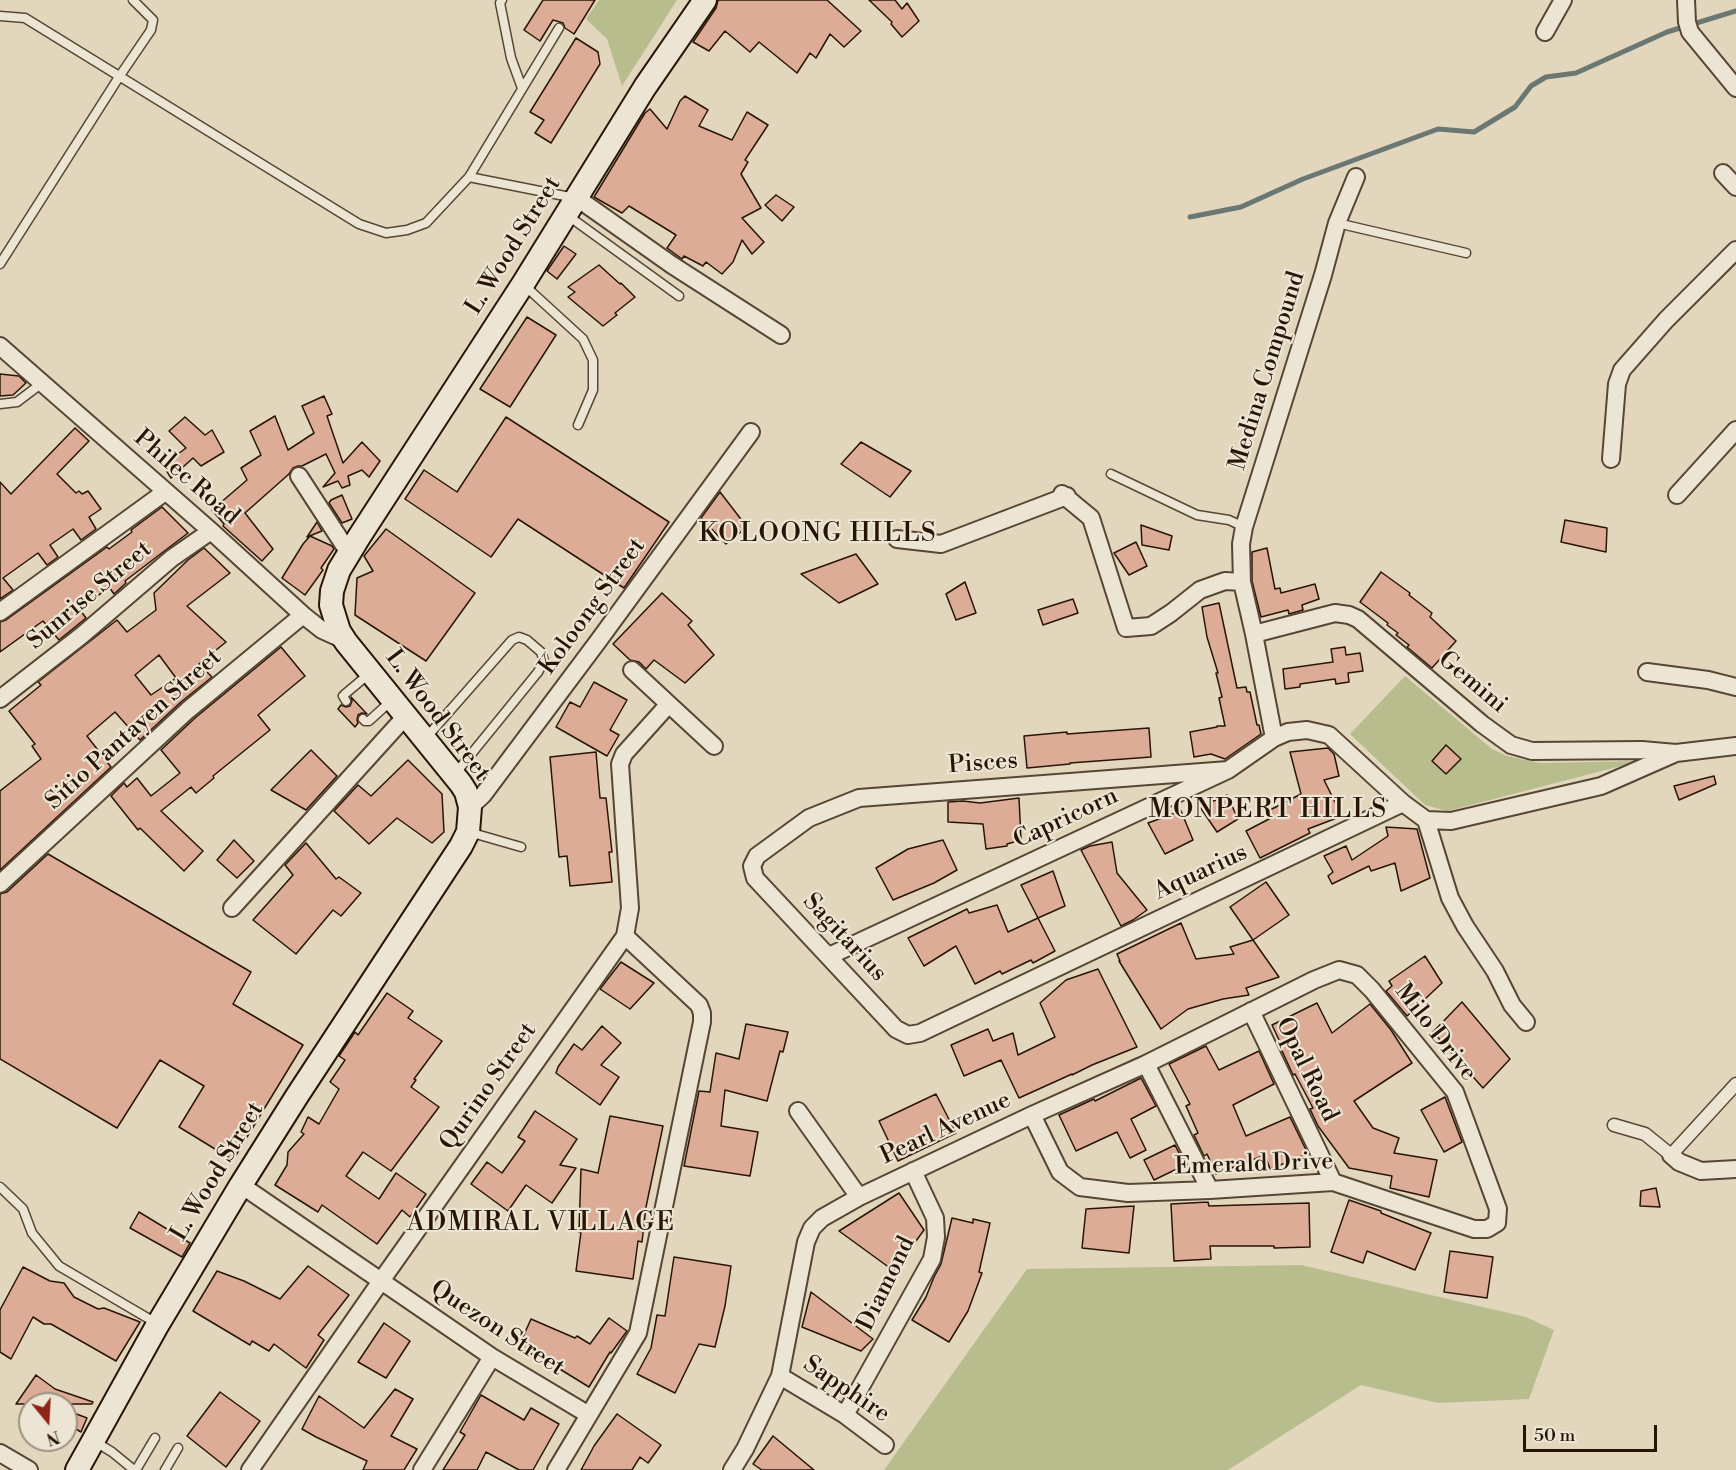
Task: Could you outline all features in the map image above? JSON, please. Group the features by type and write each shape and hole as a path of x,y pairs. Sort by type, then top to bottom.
{"main road":[{"name":"L. Wood Street","path":"77,1470 158,1324 241,1185 455,856 468,832 470,807 466,792 344,640 334,619 331,599 339,570 523,284 645,87 705,0"}],"street":[{"path":"1545,32 1563,0"},
{"path":"1686,0 1688,27 1736,88"},
{"path":"1724,172 1736,187"},
{"name":"Medina Compound","path":"1242,582 1241,543 1244,526 1323,275 1337,223 1356,177"},
{"path":"572,206 672,265 781,335"},
{"path":"1611,459 1617,384 1622,370 1666,320 1736,250"},
{"name":"Philec Road","path":"0,346 303,615 322,630 344,640"},
{"path":"1677,495 1736,430"},
{"name":"Koloong Street","path":"470,807 483,795 751,432"},
{"path":"299,476 349,553"},
{"path":"0,612 165,492"},
{"path":"897,538 941,544 1064,495 1091,518 1126,628 1151,626 1200,590 1225,581 1242,582 1274,738"},
{"name":"Sunrise Street","path":"0,699 81,636 172,558 211,531"},
{"name":"Gemini","path":"1254,634 1335,613 1349,615 1358,619 1511,746 1532,751 1642,750 1676,753"},
{"name":"Sitio Pantayen Street","path":"0,884 188,710 303,615"},
{"path":"632,670 714,746"},
{"path":"1647,672 1708,680 1736,687"},
{"name":"Qurino Street","path":"250,1470 625,936 630,908 620,764 624,754 668,705"},
{"path":"232,908 399,708"},
{"name":"Capricorn","path":"829,956 1228,770 1274,738 1288,732 1307,730 1329,735 1403,803"},
{"path":"1403,803 1426,820 1451,821 1601,786 1676,753 1736,746"},
{"name":"Pisces","path":"757,856 809,818 859,798 1228,770"},
{"name":"Aquarius","path":"920,1032 1403,803"},
{"path":"1426,820 1450,898 1465,926 1495,971 1512,1005 1526,1022"},
{"name":"Sagitarius","path":"757,856 752,867 755,878 896,1029 909,1035 920,1032"},
{"path":"556,1470 638,1333 702,1022 699,1005 625,936"},
{"name":"Pearl Avenue","path":"732,1470 746,1449 780,1376 806,1242 812,1228 822,1218 913,1171 1146,1064 1314,980 1339,970"},
{"name":"Milo Drive","path":"1339,970 1357,975 1372,990 1455,1092 1498,1209"},
{"name":"Opal Road","path":"1251,1011 1333,1182"},
{"path":"1146,1064 1210,1190"},
{"path":"1671,1155 1736,1084"},
{"path":"798,1111 859,1197"},
{"name":"Emerald Drive","path":"1032,1115 1060,1172 1080,1186 1128,1193 1333,1182 1474,1229 1487,1229 1497,1223 1498,1209"},
{"path":"1614,1125 1645,1134 1678,1162 1701,1171 1736,1169"},
{"name":"Diamond","path":"845,1415 932,1259 936,1238 935,1218 913,1171"},
{"name":"Quezon Street","path":"241,1185 492,1357 589,1415"},
{"path":"422,1470 492,1357"},
{"name":"Sapphire","path":"780,1376 845,1415 885,1445"},
{"path":"0,1453 29,1470"}],"lane":[{"path":"0,264 151,30 153,20 133,0"},
{"path":"501,0 510,58 522,88"},
{"path":"0,15 25,18 359,224 386,233 407,231 426,224 469,177 559,28"},
{"path":"469,177 572,206 679,296"},
{"path":"1337,223 1466,253"},
{"path":"523,284 583,339 592,360 593,390 578,425"},
{"path":"0,404 17,402 42,383"},
{"path":"1111,474 1197,515 1228,520 1244,526"},
{"path":"424,739 512,640 519,637 527,640 541,652 544,661 538,672 454,775"},
{"path":"346,701 343,696 370,673"},
{"path":"363,719 365,722 369,721 399,708"},
{"path":"468,832 520,846"},
{"path":"0,1187 23,1209 32,1233 59,1266 158,1324"},
{"path":"93,1440 135,1470 155,1438"},
{"path":"165,1470 178,1448"}],"green space":[{"path":"599,0 677,0 622,86 607,39 586,19"},
{"path":"1405,676 1492,749 1507,756 1540,763 1640,761 1448,811 1425,805 1350,734"},
{"path":"1301,1265 1526,1317 1554,1330 1529,1399 1438,1403 1361,1385 1228,1470 884,1470 1027,1269"}],"building":[{"path":"543,0 595,0 574,34 565,28 563,23 553,20 540,41 524,30"},
{"path":"718,0 827,0 861,31 844,47 830,34 816,58 810,53 797,73 759,42 750,52 725,31 709,51 693,42 716,8"},
{"path":"869,0 895,0 902,9 907,3 919,21 902,37 891,24 892,22"},
{"path":"576,38 598,52 600,64 551,143 535,133 544,120 530,112"},
{"path":"685,96 708,110 699,126 732,140 747,112 768,125 745,160 748,162 741,174 761,208 742,218 764,242 752,254 742,240 733,262 722,274 706,262 703,266 684,256 682,259 667,248 676,235 629,206 622,213 594,197 645,113 650,109 667,129 680,101"},
{"path":"776,195 794,207 782,221 765,205"},
{"path":"564,246 576,254 557,279 547,271"},
{"path":"599,265 635,297 603,326 568,297 575,292 568,287"},
{"path":"527,317 556,335 510,407 480,389"},
{"path":"0,374 19,376 26,383 13,395 0,396"},
{"path":"324,396 332,414 327,416 343,463 362,442 380,461 369,477 362,470 348,476 350,485 342,488 338,481 323,487 335,473 326,454 293,468 245,513 273,549 262,561 223,526 224,524 212,510 247,480 241,468 261,455 250,431 275,416 288,450 314,433 302,406"},
{"path":"185,417 205,435 212,430 224,452 201,466 193,458 171,478 163,465 186,448 169,431"},
{"path":"506,417 669,522 624,588 518,519 491,557 405,499 424,470 457,492"},
{"path":"75,428 89,441 57,474 76,493 79,491 82,494 88,491 101,509 89,517 96,529 81,540 73,529 50,545 58,557 47,565 38,553 3,578 13,590 0,599 0,482 11,494"},
{"path":"861,442 911,471 890,497 841,464"},
{"path":"720,492 747,527 726,544 701,518"},
{"path":"342,495 352,519 342,523 329,503"},
{"path":"162,507 188,533 125,581 126,583 114,594 109,587 80,610 86,618 59,640 43,621 0,652 0,622 6,620 107,547 109,549"},
{"path":"1565,520 1607,528 1606,552 1561,542"},
{"path":"317,522 322,531 307,537"},
{"path":"1141,525 1172,536 1169,550 1142,545"},
{"path":"386,529 475,593 426,661 355,615 357,578 373,571 364,556"},
{"path":"310,536 334,549 321,568 323,570 305,595 282,578"},
{"path":"1136,542 1147,566 1129,575 1114,553"},
{"path":"204,548 230,573 187,606 226,642 199,664 212,677 140,740 115,712 87,736 111,767 0,870 0,791 41,759 32,746 35,744 9,711 41,685 38,682 117,620 127,632 156,610 154,593","holes":["159,655 176,678 151,695 135,675"]},
{"path":"1267,548 1275,589 1280,588 1281,593 1315,584 1319,599 1302,605 1303,610 1289,614 1288,610 1261,617 1252,581 1252,552"},
{"path":"856,554 878,584 839,603 801,574"},
{"path":"1381,572 1410,593 1409,595 1432,613 1430,617 1456,641 1432,668 1407,647 1409,645 1396,635 1398,633 1387,625 1388,623 1360,602"},
{"path":"965,582 976,613 956,620 946,594"},
{"path":"662,593 692,621 688,625 714,655 685,683 654,660 646,669 639,662 630,660 613,644"},
{"path":"1073,599 1078,613 1043,625 1038,610"},
{"path":"1219,603 1237,688 1246,687 1247,692 1250,692 1261,734 1225,759 1211,754 1194,757 1190,732 1225,726 1219,698 1222,697 1216,673 1218,673 1207,637 1202,607"},
{"path":"281,647 305,676 258,715 270,730 213,776 214,778 196,793 191,787 161,811 203,851 184,871 140,828 138,830 111,796 124,783 127,787 137,778 151,796 180,773 161,750 195,718"},
{"path":"1345,647 1346,655 1360,653 1363,671 1348,673 1349,682 1336,684 1335,679 1300,684 1300,687 1285,689 1283,669 1333,662 1331,649"},
{"path":"594,682 627,700 610,730 619,735 607,756 556,727 570,702 580,707"},
{"path":"351,697 367,714 358,715 358,723 355,727 338,709 341,705 350,706"},
{"path":"1149,728 1151,757 1027,768 1024,736"},
{"path":"1446,745 1461,759 1446,774 1432,761"},
{"path":"1328,748 1334,754 1339,776 1324,780 1342,816 1308,829 1310,833 1260,858 1246,831 1271,818 1268,811 1301,794 1290,752"},
{"path":"311,750 337,776 306,810 271,790"},
{"path":"596,752 600,798 606,798 612,852 609,852 612,882 570,886 567,856 559,857 550,757"},
{"path":"408,760 442,794 444,832 432,843 397,818 369,844 334,811 358,785 371,796"},
{"path":"1714,776 1716,784 1679,800 1674,786"},
{"path":"1227,795 1238,819 1217,832 1200,807"},
{"path":"1019,798 1021,840 1007,844 1007,846 986,849 983,824 948,822 948,802 980,803"},
{"path":"1181,811 1193,840 1165,854 1148,823"},
{"path":"1386,827 1417,829 1430,878 1401,891 1395,863 1371,871 1369,866 1332,884 1328,876 1333,872 1324,856 1346,846 1352,860 1388,836"},
{"path":"234,840 254,861 237,878 217,860"},
{"path":"943,840 957,870 934,883 893,900 876,868 908,849"},
{"path":"1112,842 1117,873 1147,910 1121,926 1081,850"},
{"path":"306,843 336,879 339,877 361,893 341,916 333,910 296,954 253,920 293,875 285,865"},
{"path":"48,854 251,972 233,1004 303,1045 233,1160 179,1127 204,1086 160,1060 117,1128 0,1059 0,894 7,892"},
{"path":"1053,871 1065,906 1038,918 1021,885"},
{"path":"1266,882 1289,915 1253,940 1230,907"},
{"path":"997,905 1008,932 1038,918 1055,951 1033,963 1031,960 1002,974 1000,971 975,984 956,946 924,966 908,938 967,909 969,913"},
{"path":"1181,923 1196,959 1234,954 1230,947 1253,940 1279,977 1246,988 1249,995 1223,999 1188,1009 1161,1029 1119,961 1117,954"},
{"path":"1425,956 1442,983 1407,1016 1386,991 1392,986 1389,981"},
{"path":"621,962 654,983 630,1009 600,989"},
{"path":"1098,969 1137,1047 1019,1098 1001,1060 964,1076 951,1045 988,1029 993,1041 1013,1033 1018,1055 1055,1037 1040,1003 1066,980"},
{"path":"387,993 413,1011 408,1018 442,1041 414,1079 416,1080 411,1087 439,1107 391,1171 363,1152 346,1176 379,1199 396,1173 426,1194 410,1217 402,1210 377,1244 322,1205 318,1212 275,1185 287,1165 288,1152 304,1134 301,1132 308,1117 319,1124 339,1089 330,1082 345,1060 339,1056 355,1032 358,1035"},
{"path":"1462,1002 1510,1059 1483,1088 1433,1032"},
{"path":"1317,1003 1332,1033 1370,1004 1391,1030 1412,1063 1354,1101 1373,1128 1399,1138 1394,1153 1437,1160 1429,1197 1390,1188 1392,1176 1349,1168 1318,1126 1310,1109 1313,1108 1295,1074 1293,1075 1272,1025"},
{"path":"746,1024 788,1032 783,1052 780,1051 767,1101 725,1090 721,1126 758,1132 750,1176 684,1166 699,1091 710,1092 716,1053 739,1059"},
{"path":"602,1026 621,1043 601,1065 619,1077 600,1105 556,1073 574,1044 582,1050"},
{"path":"1206,1046 1219,1070 1259,1051 1274,1084 1233,1105 1246,1136 1290,1117 1308,1154 1270,1169 1265,1155 1216,1174 1207,1154 1204,1156 1194,1135 1198,1133 1186,1106 1190,1104 1169,1064"},
{"path":"1141,1078 1156,1106 1131,1119 1146,1150 1130,1158 1117,1132 1076,1151 1059,1115 1094,1099 1095,1101"},
{"path":"936,1094 956,1133 898,1161 879,1121"},
{"path":"1445,1097 1462,1142 1444,1152 1421,1110"},
{"path":"535,1111 577,1139 560,1165 576,1168 552,1203 526,1185 508,1211 471,1184 487,1162 502,1173 525,1141 518,1137"},
{"path":"610,1116 663,1126 646,1207 642,1242 638,1241 633,1279 576,1271 581,1232 579,1232 581,1169 598,1173"},
{"path":"1175,1145 1185,1165 1154,1180 1144,1160"},
{"path":"1656,1188 1660,1207 1640,1206 1641,1191"},
{"path":"899,1193 924,1230 894,1271 839,1231"},
{"path":"1349,1200 1431,1233 1415,1270 1367,1251 1363,1263 1331,1252"},
{"path":"1208,1202 1209,1206 1309,1203 1310,1247 1210,1246 1211,1259 1174,1261 1171,1204"},
{"path":"1134,1206 1129,1253 1082,1248 1086,1209"},
{"path":"139,1212 190,1243 182,1257 130,1228"},
{"path":"952,1218 973,1223 973,1219 990,1223 979,1272 982,1273 968,1311 949,1342 912,1320 926,1297 941,1264"},
{"path":"1450,1251 1493,1257 1487,1298 1444,1292"},
{"path":"674,1257 731,1266 725,1306 715,1347 699,1344 675,1393 637,1374 651,1348 657,1315 665,1316"},
{"path":"308,1266 349,1295 318,1335 324,1340 306,1368 274,1344 269,1351 252,1341 250,1345 193,1311 217,1271 244,1281 280,1299"},
{"path":"23,1267 50,1281 64,1283 74,1297 98,1309 104,1308 140,1322 116,1361 51,1324 44,1324 33,1317 11,1359 0,1352 0,1310"},
{"path":"811,1292 873,1339 861,1351 802,1327"},
{"path":"609,1318 627,1331 610,1352 589,1387 545,1360 518,1348 531,1319 575,1338 577,1336 590,1344"},
{"path":"384,1323 410,1341 386,1378 358,1362"},
{"path":"36,1375 55,1389 64,1392 24,1392"},
{"path":"395,1389 413,1399 391,1436 417,1449 404,1470 363,1470 367,1461 302,1429 319,1396 364,1428"},
{"path":"220,1392 260,1421 226,1467 187,1436"},
{"path":"481,1395 524,1420 531,1408 559,1424 533,1470 519,1470 486,1452 477,1470 443,1470 465,1435 460,1432"},
{"path":"78,1397 93,1402 92,1404 78,1404"},
{"path":"617,1414 661,1445 648,1463 640,1457 632,1470 581,1470 594,1446"},
{"path":"78,1415 87,1418 81,1432 78,1430"},
{"path":"773,1436 814,1470 762,1470 753,1464"}],"waterway":[{"path":"1190,217 1241,207 1303,179 1438,129 1474,132 1515,107 1531,86 1546,77 1576,73 1667,32 1736,11"}],"district":[{"name":"KOLOONG HILLS","path":"818,535"},
{"name":"MONPERT HILLS","path":"1268,811"},
{"name":"ADMIRAL VILLAGE","path":"541,1224"}]}
